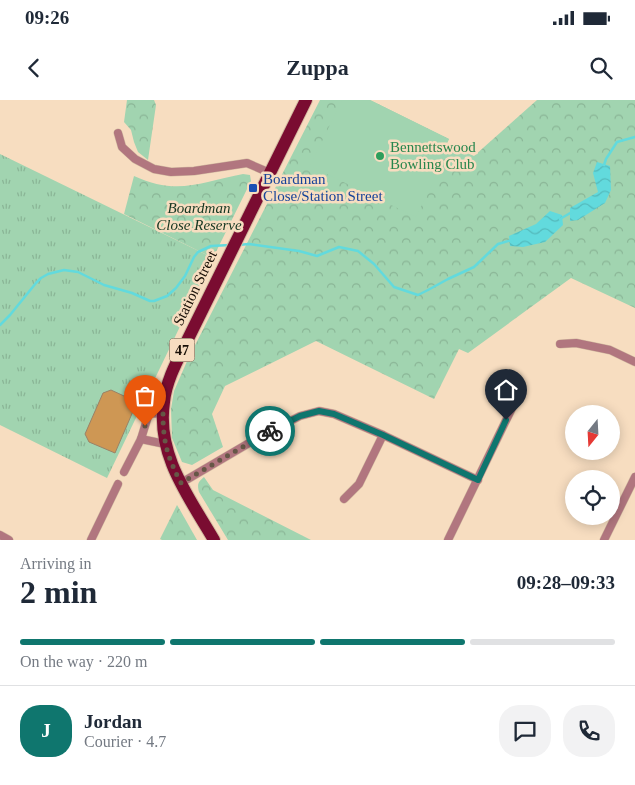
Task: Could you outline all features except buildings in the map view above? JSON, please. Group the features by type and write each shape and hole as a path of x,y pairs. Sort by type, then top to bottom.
{"main road":[{"name":"Station Street","path":"214,540 171,464 165,444 164,401 172,373 306,100"}],"street":[{"path":"118,133 122,147 135,159 154,169 171,172 247,163 270,173"},
{"path":"560,344 576,343 610,350 635,362"},
{"path":"448,540 513,406"},
{"path":"181,483 261,436 300,416 319,411 334,414 383,435 478,480"},
{"path":"124,472 141,439 150,413 163,414"},
{"path":"344,499 359,484 383,435"},
{"path":"141,439 165,444"},
{"path":"604,540 635,478"},
{"path":"91,540 118,484"},
{"path":"0,536 10,540"}],"green space":[{"path":"127,100 154,100 156,105 148,160 138,152 131,130 124,122"},
{"path":"320,100 370,100 449,139 447,143 474,156 537,100 635,100 635,308 571,278 468,353 459,349 434,399 316,341 225,386 212,414 223,447 192,465 182,462 172,438 171,409 174,391 188,359"},
{"name":"Bennettswood Bowling Club","path":"342,100 370,100 449,139 447,143 451,145 416,217 310,166"},
{"path":"0,154 213,258 107,478 0,425"},
{"name":"Boardman Close Reserve","path":"243,174 250,175 251,181 213,258 124,214 134,176 163,185 189,186"},
{"path":"204,477 213,490 311,540 228,540 199,492 198,483"},
{"path":"177,505 197,540 160,539"}],"water":[{"path":"597,162 610,166 611,190 605,203 578,220 570,221 570,208 598,192 593,173"},
{"path":"550,211 562,215 563,225 545,242 523,247 510,246 509,236 536,224"}],"waterway":[{"path":"604,165 617,142 635,137"},
{"path":"560,219 572,212"},
{"path":"238,245 249,244 299,251 317,256 339,247 358,251 374,264 394,287 418,295 474,267 498,244 512,240"},
{"path":"0,325 36,283 48,274 64,270 78,272 104,285 154,301 167,296 176,288 198,252 211,246 230,245"}],"way so far":[{"path":"145,426 150,413 163,414 165,444 171,464 181,483 270,431"}],"place":[{"name":"Bennettswood Bowling Club","path":"380,156"},
{"name":"Boardman Close/Station Street","path":"253,188"}],"route":[{"path":"270,431 300,416 319,411 334,414 478,480 506,420"}]}
